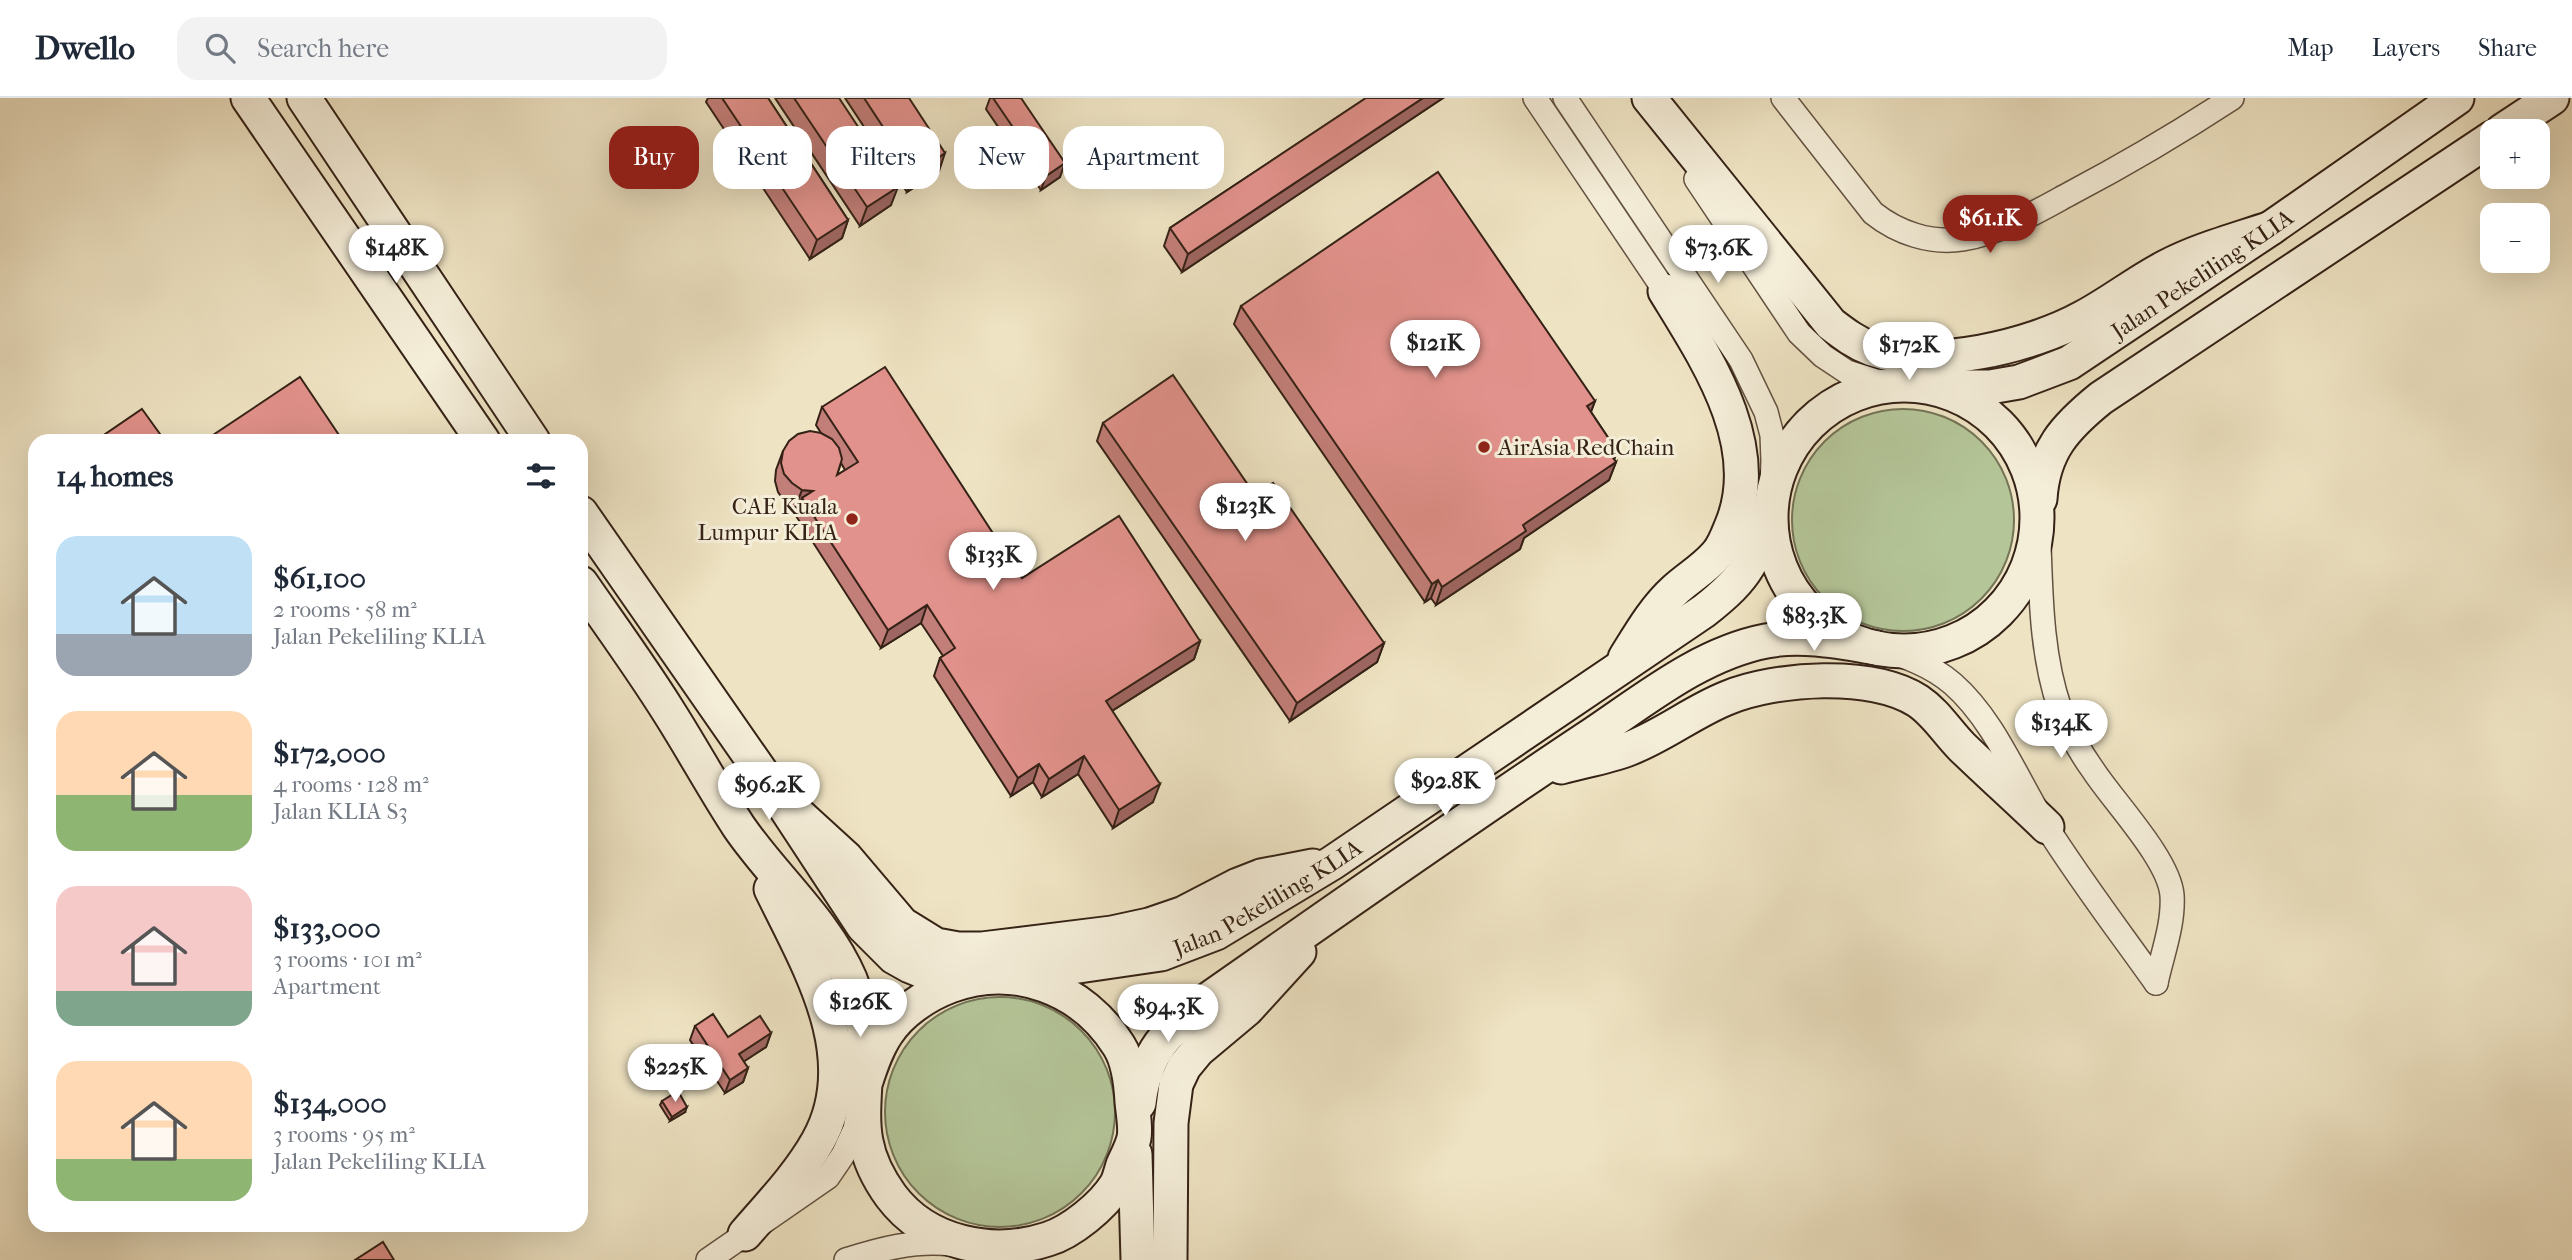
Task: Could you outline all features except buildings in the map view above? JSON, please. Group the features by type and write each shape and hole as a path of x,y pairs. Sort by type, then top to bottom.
{"main road":[{"path":"248,98 478,434"},
{"path":"304,98 528,434"},
{"path":"1649,98 1831,324 1850,338 1873,349 1899,355 1956,355 1991,351 2022,343 2084,318 2166,267 2271,228"},
{"name":"Jalan Pekeliling KLIA","path":"1020,1260 945,1237 922,1225 893,1198 872,1164 862,1126 864,1087 873,1060 887,1033 905,1013 935,992 969,979 1011,976 1161,954 1192,944 1243,918 1332,863 1704,611 1732,589 1749,568 1760,543 1781,463 1803,430 1837,403 1878,387 1990,387 2020,382 2069,363 2271,228 2457,98"},
{"path":"2520,119 2552,98"},
{"name":"Jalan Pekeliling KLIA","path":"982,1248 1017,1246 1052,1238 1091,1214 1115,1185 1135,1136 1141,1082 1162,1040 1177,1023 1532,775 1685,674 1734,650 1767,640 1829,640 1877,648 1916,650 1954,641 1988,621 2015,593 2032,558 2041,483 2048,458 2060,436 2076,419 2101,398 2480,146"},
{"path":"1620,666 1657,610 1675,590 1717,554 1737,514 1740,494 1739,448 1729,412 1703,354 1665,291"},
{"name":"Jalan Pekeliling KLIA","path":"1922,386 1953,394 1982,409 2006,431 2024,457 2035,487 2038,519"},
{"name":"Jalan Pekeliling KLIA","path":"1771,506 1773,544 1786,581 1810,612 1840,635 1877,648"},
{"path":"588,523 777,795 863,926 894,957 909,966 932,975 969,979"},
{"path":"588,593 666,706 740,829 817,984 832,1039 834,1095 819,1140 803,1164 745,1234"},
{"path":"1532,775 1626,750 1652,739 1725,698 1756,688 1816,680 1853,682 1885,688 1916,700 1933,713 1959,744 2047,827"},
{"path":"777,795 846,858 902,924 936,945 958,949 982,949 1112,933 1149,925 1184,913 1261,876 1332,863"},
{"path":"740,829 828,940 849,976 860,1006 864,1031 864,1087"},
{"path":"1170,1260 1171,1122 1176,1084 1184,1067 1198,1050 1247,1009 1344,905"},
{"name":"Jalan Pekeliling KLIA","path":"1011,976 1055,987 1093,1012 1121,1048 1131,1079 1138,1260"}],"street":[{"path":"1535,98 1665,291"},
{"path":"1565,98 1741,359 1766,412 1772,435 1771,506"},
{"path":"1642,98 1799,333 1823,356 1847,372 1876,381 1922,386"},
{"path":"1783,98 1873,213 1886,224 1907,233 1942,239 1979,235 2013,225 2100,178 2232,98"},
{"path":"1877,648 1904,655 1927,666 1953,685 1976,709 2047,827 2156,983 2172,909 2172,891 2165,873 2141,834 2092,769 2060,709 2045,636 2038,519"},
{"path":"708,1260 828,1177 843,1155 855,1129 864,1087"},
{"path":"846,1260 912,1243 982,1248"}],"green space":[{"path":"1903,409 1925,411 1945,417 1973,434 1989,450 2006,478 2012,498 2012,542 2006,562 1989,590 1973,606 1945,623 1925,629 1903,631 1881,629 1861,623 1833,606 1817,590 1800,562 1794,542 1792,520 1794,498 1800,478 1817,450 1833,434 1861,417 1881,411"},
{"path":"1011,997 1044,1005 1082,1030 1107,1068 1113,1089 1115,1112 1111,1146 1107,1156 1082,1194 1064,1208 1034,1223 989,1227 956,1219 918,1194 904,1176 889,1146 885,1101 893,1068 918,1030 936,1016 966,1001"}],"place":[{"name":"AirAsia RedChain","path":"1484,447"},
{"name":"CAE Kuala Lumpur KLIA","path":"852,519"}]}
